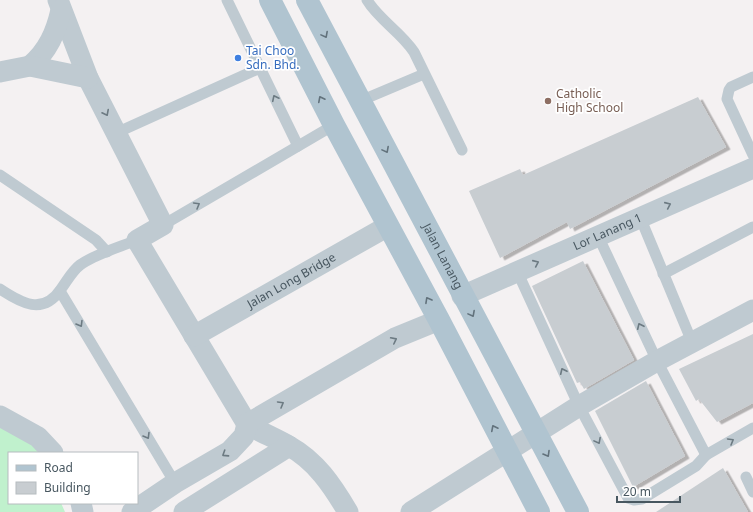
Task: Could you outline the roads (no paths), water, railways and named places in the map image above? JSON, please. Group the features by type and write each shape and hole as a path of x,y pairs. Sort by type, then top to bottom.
{"main road":[{"path":"270,0 334,125 439,320 539,512"},
{"name":"Jalan Lanang","path":"307,0 462,296 578,512"}],"street":[{"path":"30,66 36,61 57,29 59,5"},
{"path":"59,5 88,78 163,225 137,240 247,424 289,446 306,457 322,472 348,512"},
{"path":"0,72 30,66 88,78"},
{"name":"Lor Lanang 1","path":"462,296 753,168"},
{"name":"Jalan Long Bridge","path":"194,336 388,226"},
{"path":"411,512 579,406 692,342 753,310"},
{"path":"132,512 230,451 244,436 247,424 395,338 439,320"},
{"path":"0,416 38,437 52,452"},
{"path":"184,512 289,446"}],"lane":[{"path":"227,0 298,146"},
{"path":"367,0 373,10 408,43 414,52 462,150"},
{"path":"116,133 260,68"},
{"path":"360,101 424,74"},
{"path":"753,77 732,87 727,95 727,100 753,155"},
{"path":"163,225 334,125"},
{"path":"0,175 96,240 107,252"},
{"path":"640,217 692,342"},
{"path":"663,274 753,226"},
{"path":"598,236 657,362 706,455"},
{"path":"0,289 20,301 34,306 46,303 60,291 68,278 80,265 137,240"},
{"path":"517,271 579,406 628,498 634,500 642,499 696,466 706,455 753,428"},
{"path":"60,291 175,484"},
{"path":"746,477 753,492"}],"place":[{"name":"Tai Choo Sdn. Bhd.","path":"238,58"},
{"name":"Catholic High School","path":"548,101"}]}
